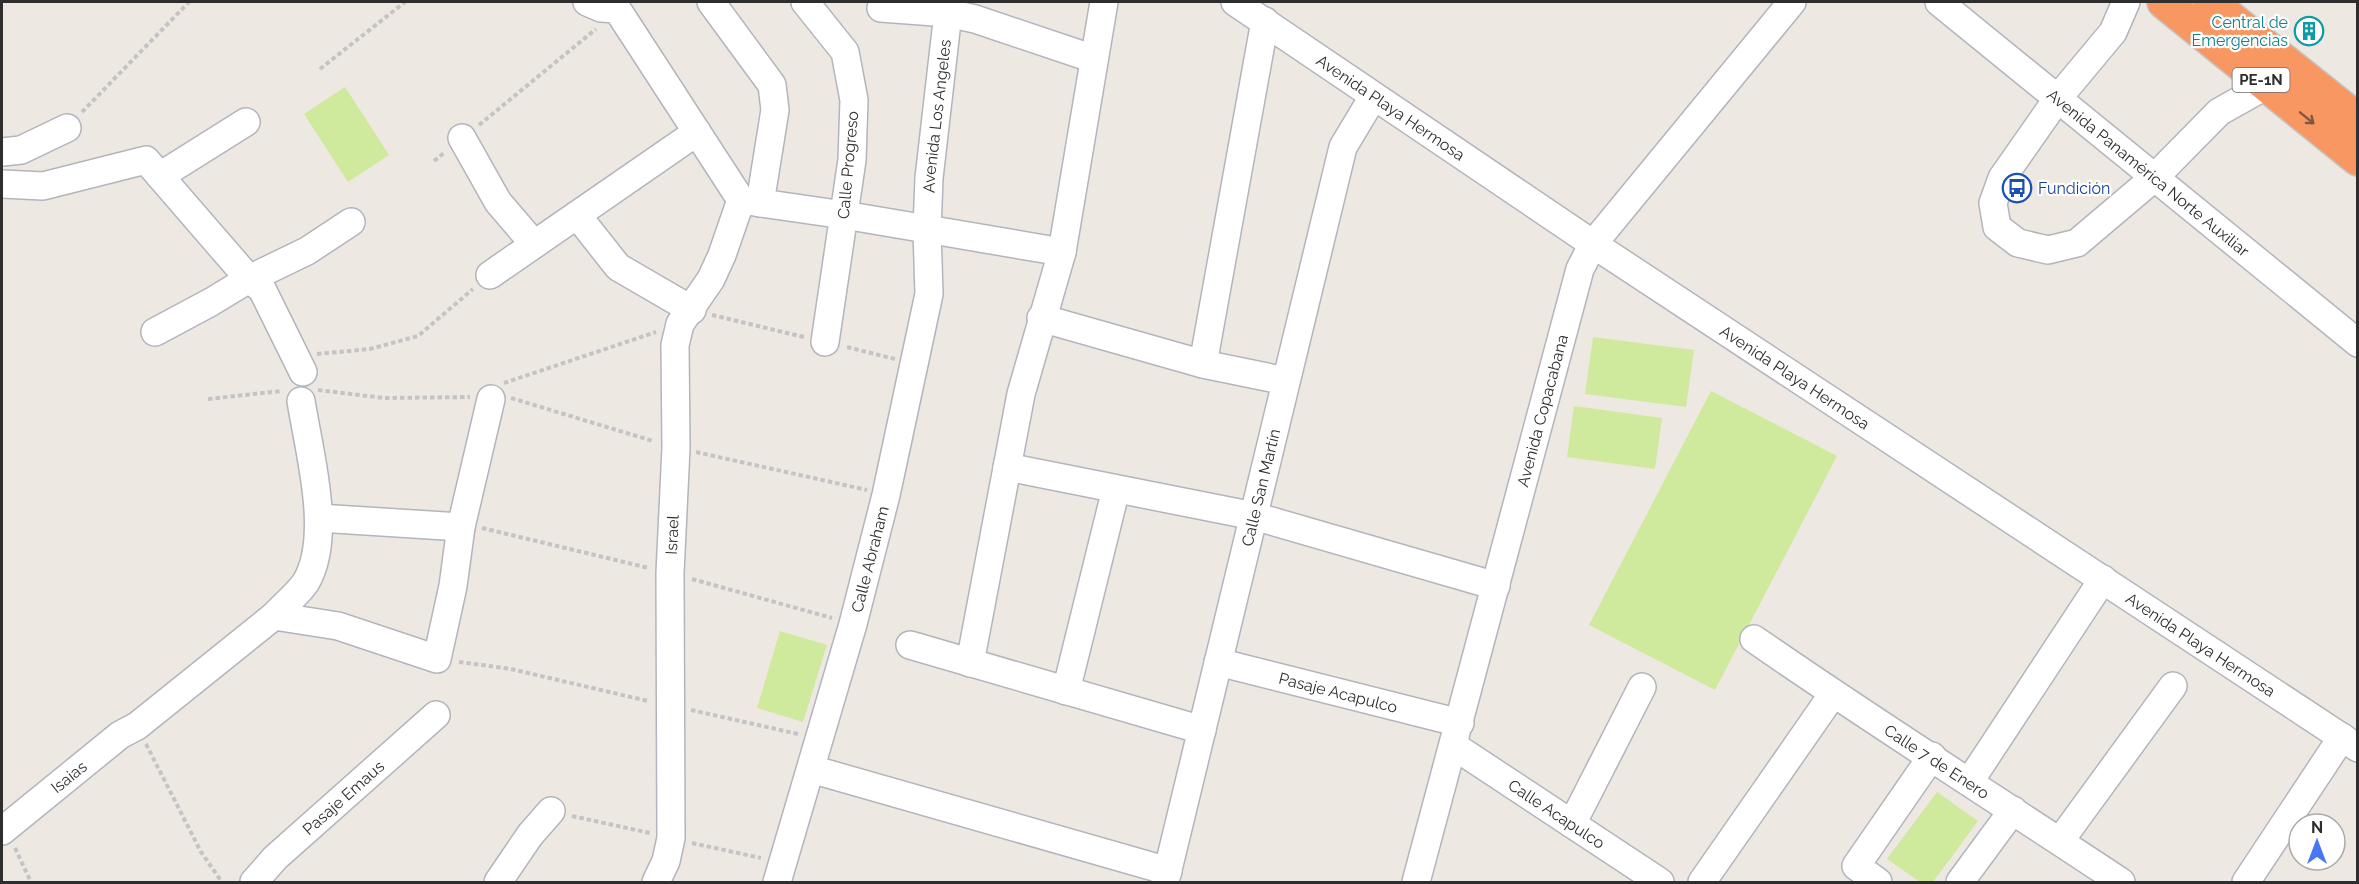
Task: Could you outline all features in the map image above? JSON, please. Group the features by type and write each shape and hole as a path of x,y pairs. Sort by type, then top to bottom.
{"highway":[{"name":"PE-1N","path":"2164,2 2358,159"},
{"name":"PE-1N","path":"2211,2 2358,120"}],"street":[{"path":"587,2 602,8 622,5 697,132 750,202 844,215 1062,252"},
{"name":"Israel","path":"656,882 666,861 671,838 670,573 676,448 675,345 686,317 711,279 750,202 775,110 772,85 711,2"},
{"name":"Calle Progreso","path":"805,2 845,52 854,100 852,160 825,342"},
{"path":"970,663 1021,394 1041,318 1062,252 1104,2"},
{"name":"Avenida Playa Hermosa","path":"1235,2 1593,244 2350,742"},
{"name":"Avenida Copacabana","path":"1416,882 1580,269 1593,244 1792,2"},
{"name":"Avenida Panamérica Norte Auxiliar","path":"1939,2 2358,343"},
{"path":"2126,2 2113,32 2058,98 2002,178 1994,203 1997,227 2018,243 2048,250 2077,243 2155,177 2219,112 2267,85"},
{"path":"881,8 948,7 975,19 1094,60"},
{"name":"Avenida Los Angeles","path":"927,230 929,178 948,7"},
{"path":"1203,364 1265,21"},
{"name":"Calle San Martín","path":"1166,877 1343,147 1373,96"},
{"path":"160,176 246,122"},
{"path":"2,153 21,150 67,128"},
{"path":"490,274 697,132"},
{"path":"462,138 498,202 534,244"},
{"name":"Isaias","path":"2,184 43,186 146,160 249,279 262,290 299,382 319,518 317,552 305,583 274,616 137,726 120,735 4,830"},
{"path":"577,215 618,267 686,317"},
{"path":"154,332 249,279 307,251 351,222"},
{"name":"Calle Abraham","path":"777,882 853,624 886,495 930,294 927,230"},
{"path":"1041,318 1203,364 1286,381"},
{"path":"274,616 338,626 438,658 453,586 461,527 489,392"},
{"path":"1007,467 1254,516 1496,586"},
{"path":"1066,691 1116,489"},
{"path":"319,518 461,527"},
{"path":"1970,781 2103,579"},
{"name":"Calle 7 de Enero","path":"1754,639 1833,694 1932,756 2121,882"},
{"path":"910,645 1202,730"},
{"name":"Pasaje Acapulco","path":"1218,662 1457,734"},
{"path":"2060,841 2173,686"},
{"path":"1572,824 1642,687"},
{"path":"1702,882 1833,694"},
{"name":"Pasaje Emaus","path":"254,882 275,858 436,715"},
{"name":"Calle Acapulco","path":"1457,734 1572,824 1660,882"},
{"path":"2246,882 2350,742"},
{"path":"1878,882 1856,866 1932,756"},
{"path":"811,769 1166,877"},
{"path":"1960,882 2013,810"},
{"path":"498,882 530,835 551,811"}],"path":[{"path":"67,128 189,2"},
{"path":"320,69 405,2"},
{"path":"434,161 601,26 622,5"},
{"path":"208,399 299,382 370,349 418,336 490,274"},
{"path":"299,382 384,398 469,397 489,392 686,317"},
{"path":"438,658 511,669 819,739"},
{"path":"137,726 201,852 222,882"},
{"path":"4,830 31,882"}],"green space":[{"path":"345,87 389,155 348,182 304,114"},
{"path":"1593,337 1694,350 1686,407 1585,394"},
{"path":"1711,391 1837,456 1715,690 1589,625"},
{"path":"1574,406 1662,418 1655,469 1567,457"},
{"path":"780,631 827,645 803,722 757,708"},
{"path":"1937,792 1978,821 1933,882 1920,882 1887,859"}],"place":[{"name":"Central de Emergencias","path":"2309,31"},
{"name":"Fundición","path":"2017,188"}]}
